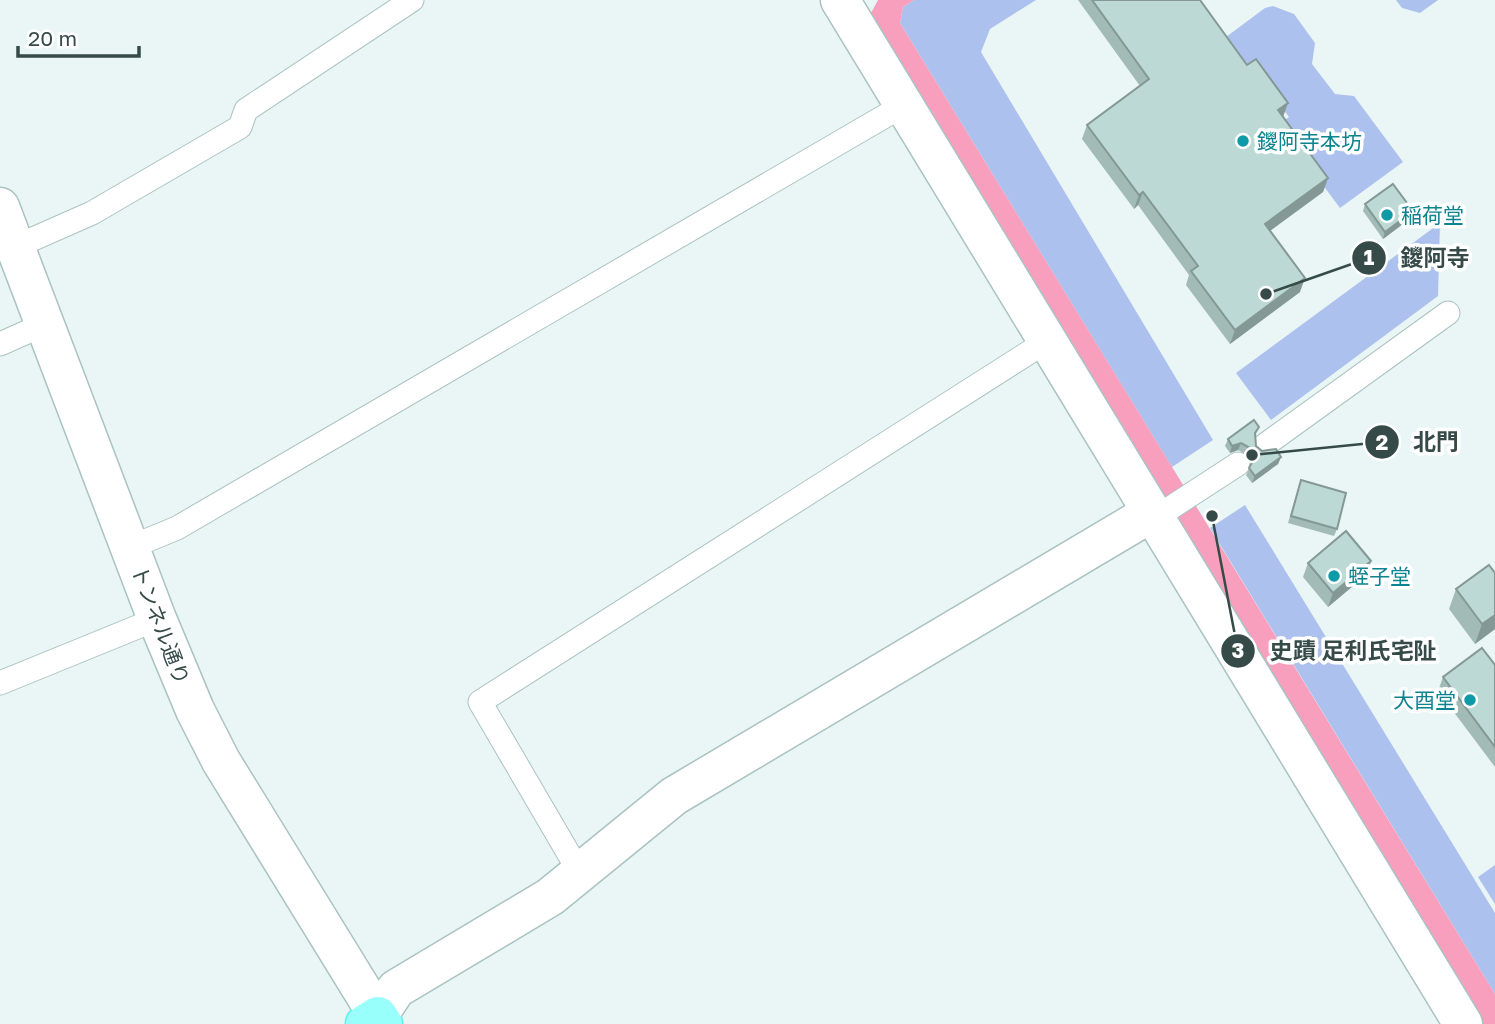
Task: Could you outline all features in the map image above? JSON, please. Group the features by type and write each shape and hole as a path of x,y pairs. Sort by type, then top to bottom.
{"street":[{"path":"840,0 1047,341 1157,515 1462,1024"},
{"name":"トンネル通り","path":"0,207 194,710 221,761 376,1021"},
{"path":"376,1021 396,989 550,897 674,796 1157,515"}],"lane":[{"path":"15,247 92,212 240,127 247,110 412,0"},
{"path":"131,547 177,528 904,105"},
{"path":"1265,445 1448,313"},
{"path":"0,344 45,324"},
{"path":"580,873 480,702 1047,341"},
{"path":"1157,515 1238,464"},
{"path":"0,683 158,619"}],"shaded area":[{"path":"878,0 914,0 903,7 900,23 1495,994 1495,1024 1483,1024 1203,574 871,13"},
{"path":"914,0 1036,0 990,29 981,52 1213,440 1172,467 900,23 903,7"},
{"path":"1396,0 1438,0 1420,13 1402,8"},
{"path":"1273,6 1294,14 1315,43 1312,64 1335,94 1354,96 1403,162 1340,208 1278,125 1289,117 1253,69 1242,76 1218,43 1265,8"},
{"path":"1440,223 1438,296 1271,420 1236,373"},
{"path":"1245,505 1495,913 1495,994 1210,528"},
{"path":"1495,865 1495,904 1478,877"}],"building":[{"path":"1092,0 1200,0 1247,65 1256,59 1288,103 1278,110 1328,178 1265,224 1305,278 1235,330 1191,271 1198,266 1143,192 1139,195 1087,125 1149,79"},
{"name":"稲荷堂","path":"1393,184 1413,211 1385,232 1365,204"},
{"path":"1254,420 1259,427 1255,433 1256,446 1262,451 1276,449 1281,457 1255,476 1249,468 1255,457 1252,449 1241,443 1232,446 1228,439"},
{"path":"1301,480 1346,493 1337,529 1291,516"},
{"path":"1346,531 1371,561 1333,593 1308,563"},
{"path":"1489,565 1495,573 1495,615 1482,624 1456,589"},
{"name":"大酉堂","path":"1482,648 1495,665 1495,747 1443,677"}],"place":[{"name":"鑁阿寺本坊","path":"1243,141"},
{"name":"稲荷堂","path":"1387,215"},
{"name":"鑁阿寺","path":"1266,294"},
{"name":"北門","path":"1252,455"},
{"name":"史蹟 足利氏宅阯","path":"1212,516"},
{"name":"蛭子堂","path":"1334,576"},
{"name":"大酉堂","path":"1470,700"}]}
